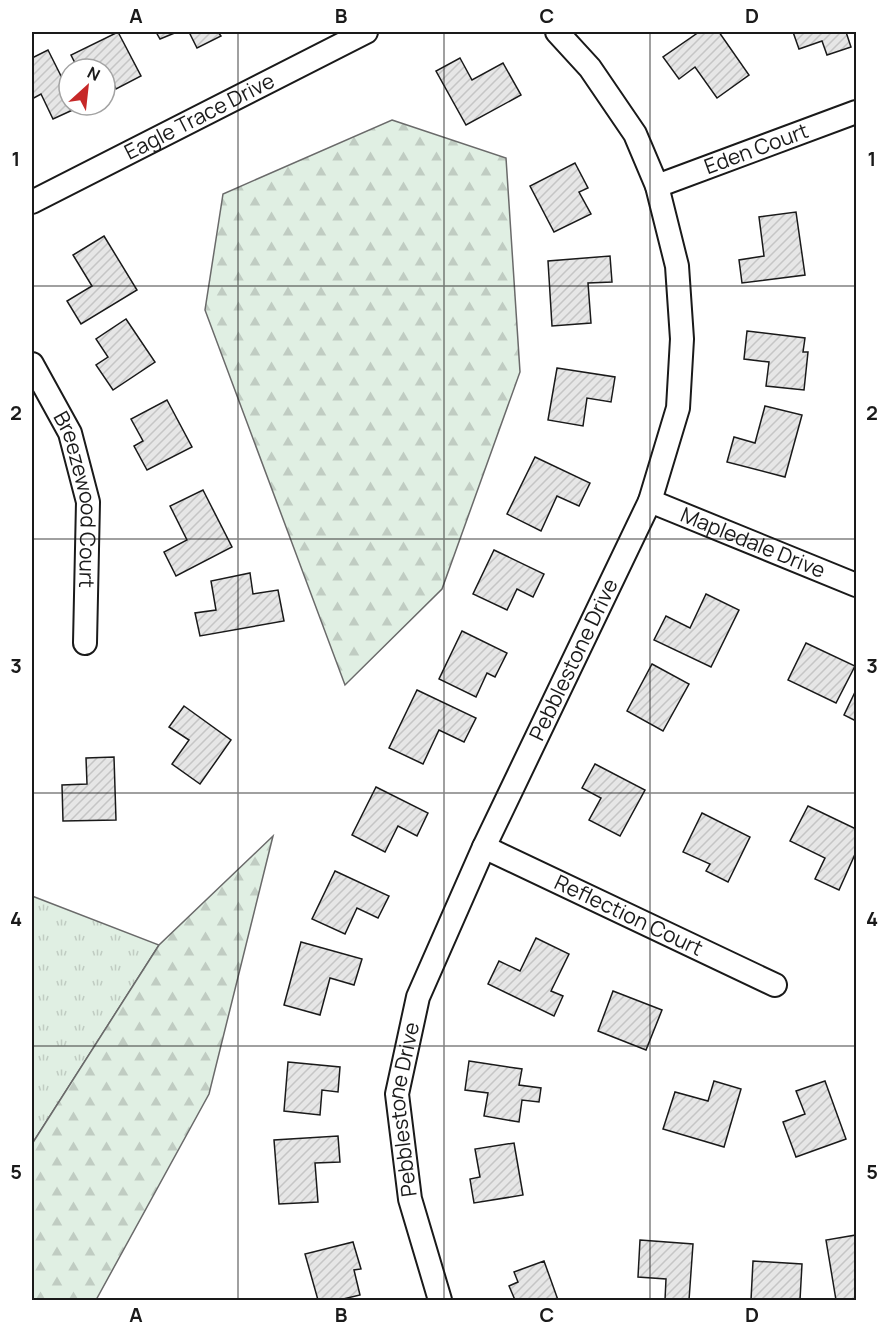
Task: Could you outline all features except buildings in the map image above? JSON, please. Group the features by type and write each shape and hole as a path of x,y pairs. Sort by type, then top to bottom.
{"street":[{"name":"Eagle Trace Drive","path":"32,202 366,32"},
{"name":"Pebblestone Drive","path":"440,1300 410,1199 397,1094 418,997 484,847 650,501 678,408 682,339 677,266 657,186 635,134 590,68 557,32"},
{"name":"Eden Court","path":"657,186 856,112"},
{"name":"Breezewood Court","path":"32,364 70,434 88,502 85,643"},
{"name":"Mapledale Drive","path":"650,501 856,585"},
{"name":"Reflection Court","path":"484,847 775,985"}],"green space":[{"path":"392,120 506,158 520,372 442,589 345,685 205,310 223,194"},
{"path":"273,836 209,1094 96,1300 32,1300 32,1144 159,945"},
{"path":"32,896 159,945 32,1144"}]}
